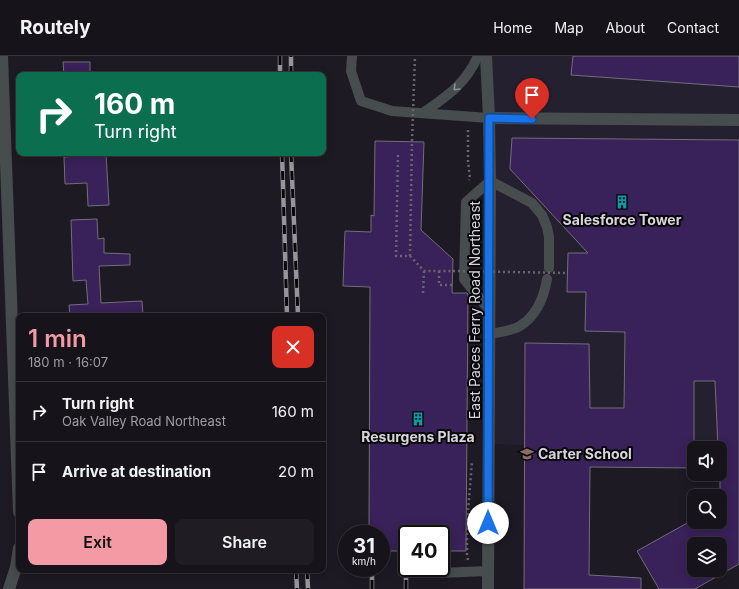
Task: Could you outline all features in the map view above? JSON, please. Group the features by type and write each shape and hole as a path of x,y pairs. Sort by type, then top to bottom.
{"street":[{"path":"2,56 16,432"},
{"name":"East Paces Ferry Road Northeast","path":"486,56 490,181 488,589"},
{"path":"489,118 739,120"},
{"path":"9,589 16,567"}],"lane":[{"path":"352,56 351,71 361,101 392,111 489,118"},
{"path":"423,113 454,91 473,68 478,56"},
{"path":"490,311 464,279 466,202 490,181 532,203 542,215 549,237 548,268"},
{"path":"490,334 519,327 531,317 540,303 546,288 547,279"},
{"path":"450,573 488,570"}],"path":[{"path":"415,56 410,256 424,271 423,293"},
{"path":"398,155 396,256 410,256"},
{"path":"424,271 567,273"},
{"path":"439,271 439,285 458,285"},
{"path":"471,572 467,555 467,525 472,461"}],"shaded area":[{"path":"490,56 739,56 739,449 727,449 727,441 687,441 687,448 489,444"}],"building":[{"path":"573,56 739,56 739,87 571,75"},
{"path":"63,62 90,62 90,72 64,72"},
{"path":"512,138 739,140 739,564 727,571 727,537 687,537 687,577 716,577 695,589 659,589 637,551 687,523 687,529 727,529 727,489 720,489 720,481 727,481 727,441 718,441 715,381 694,381 694,441 687,441 687,468 590,467 589,575 641,578 641,589 524,589 525,343 589,344 590,408 624,408 625,332 585,331 586,292 567,292 568,253 588,253 510,169"},
{"name":"Resurgens Plaza","path":"375,141 424,142 421,230 453,259 452,293 468,294 466,551 450,551 450,525 398,525 398,551 390,551 390,525 369,525 370,287 343,286 345,231 371,232 371,215 374,216"},
{"path":"106,156 109,205 88,206 87,183 65,184 64,157"},
{"path":"97,219 98,239 104,238 104,253 130,254 130,265 99,266 101,303 142,301 143,313 70,313 69,305 88,304 86,280 73,281 71,220"}],"railway":[{"path":"280,56 280,72"},
{"path":"291,56 291,72"},
{"path":"282,156 287,313"},
{"path":"291,156 298,313"},
{"path":"296,573 297,589"},
{"path":"307,573 308,589"},
{"path":"372,577 372,589"},
{"path":"406,577 406,589"}],"place":[{"name":"Salesforce Tower","path":"622,202"},
{"name":"Resurgens Plaza","path":"418,419"},
{"name":"Carter School","path":"527,454"}],"route":[{"path":"488,523 490,224 489,118 532,119"}]}
